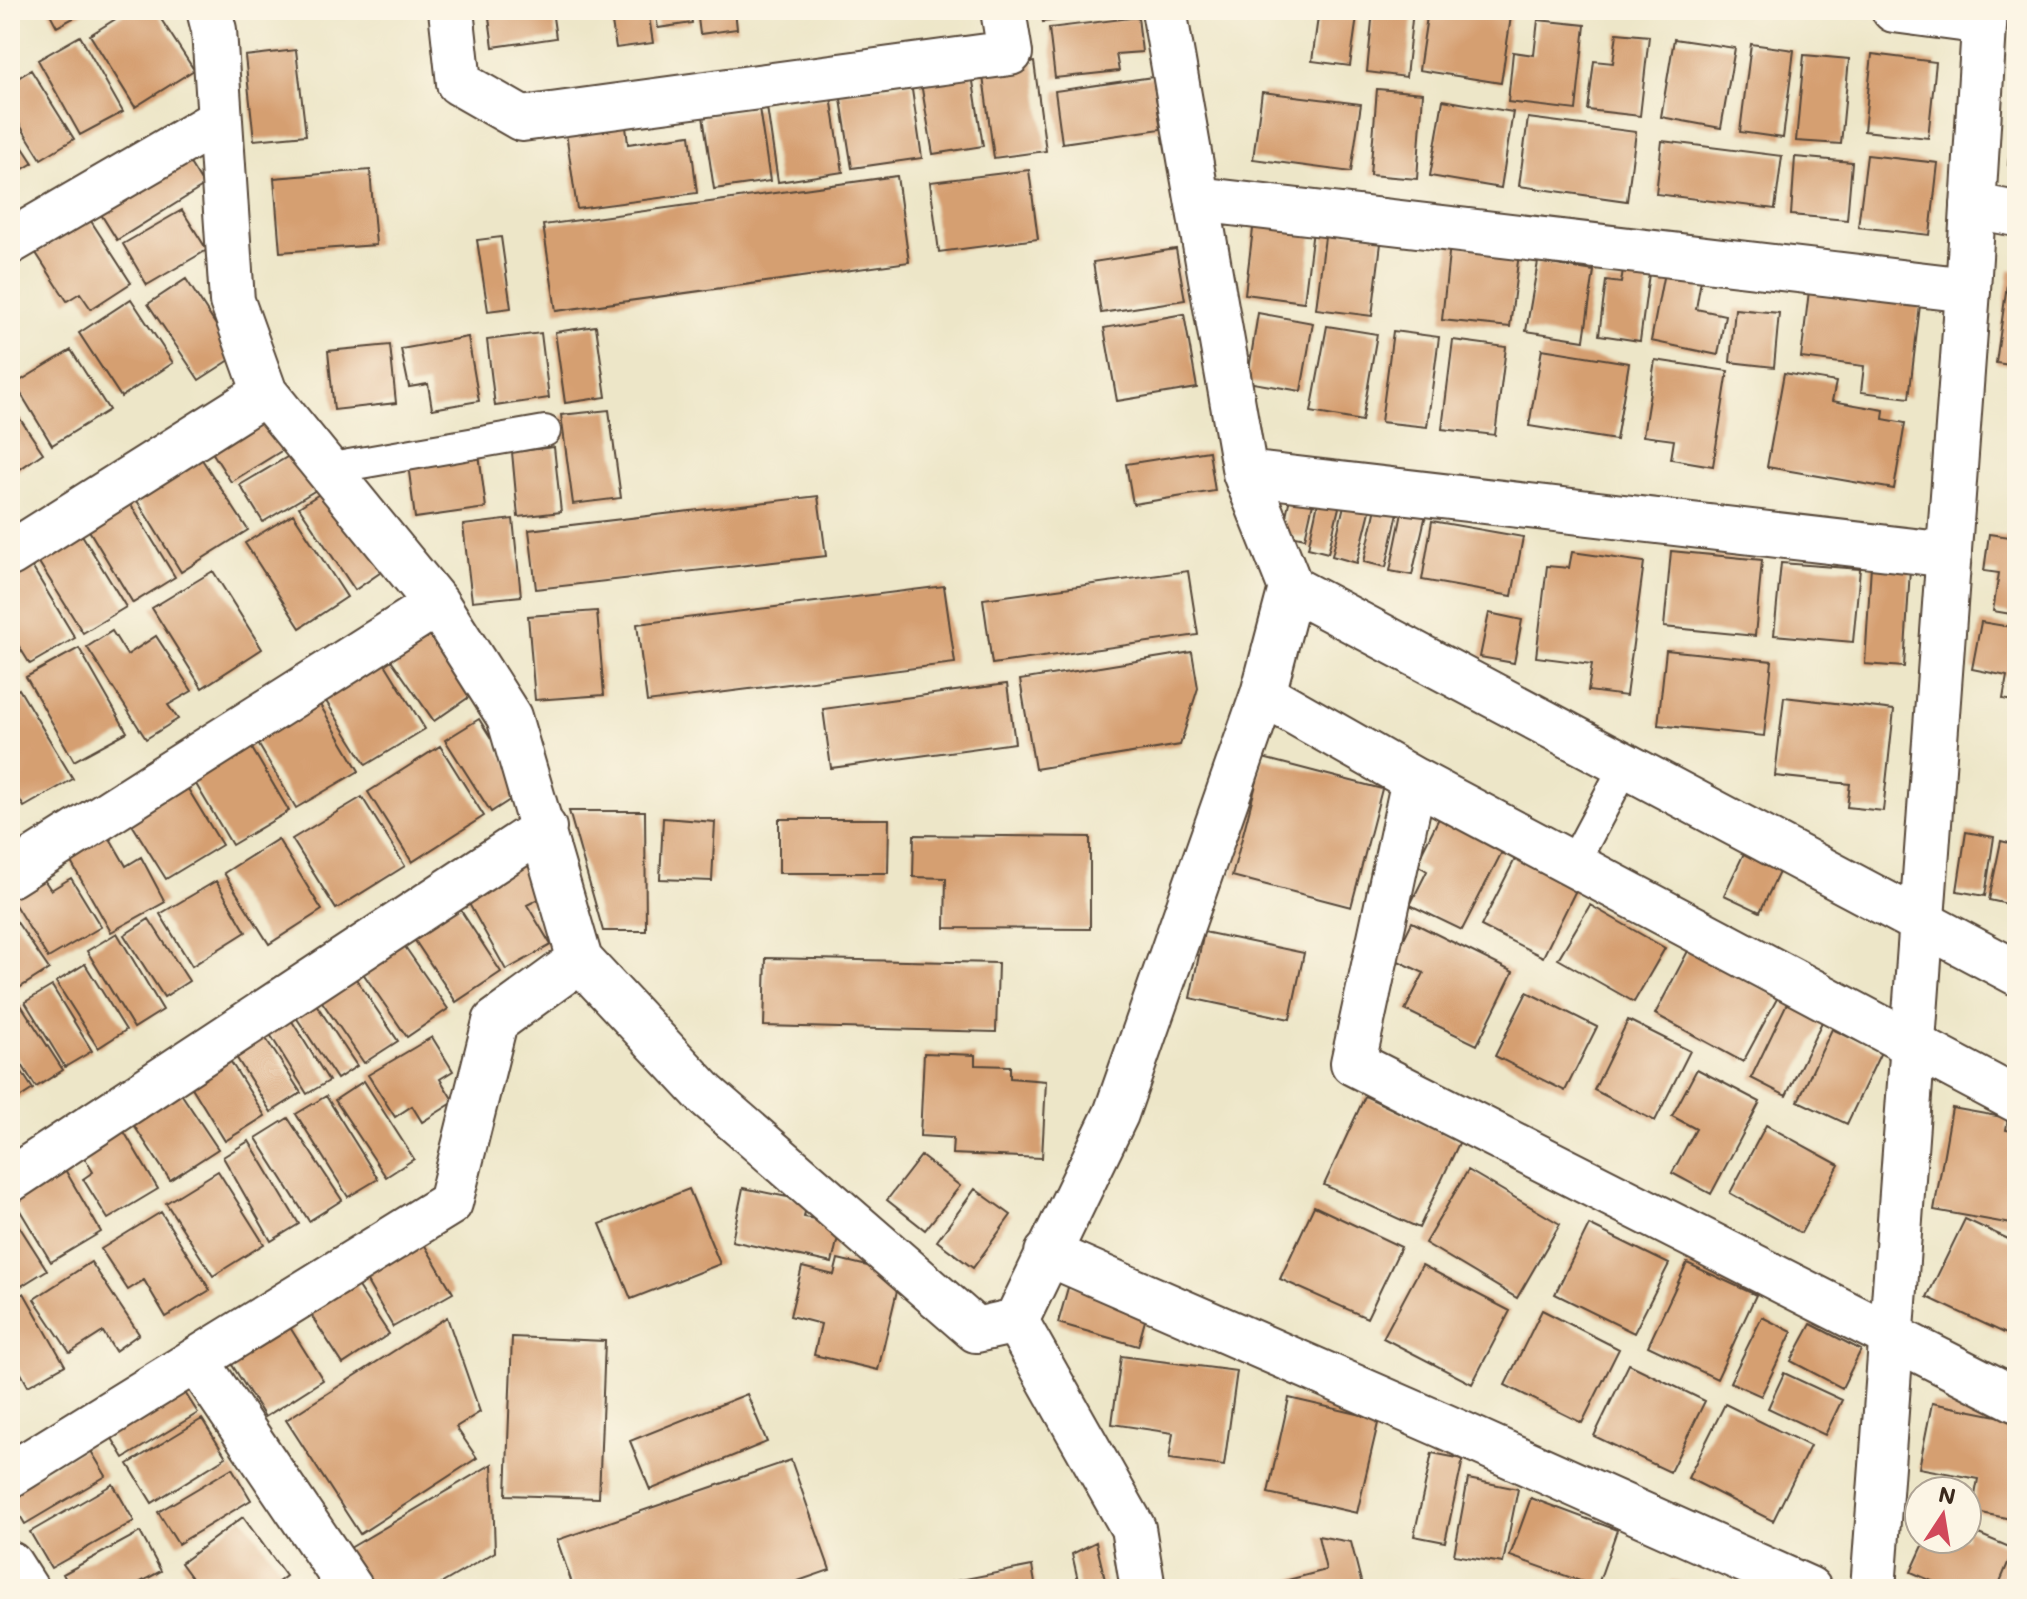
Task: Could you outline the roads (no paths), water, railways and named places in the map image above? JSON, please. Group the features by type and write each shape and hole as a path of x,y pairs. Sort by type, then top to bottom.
{"street":[{"path":"209,10 214,30 232,301 265,393 437,604 509,717 544,828 580,960 705,1094 976,1330 1016,1321"},
{"path":"451,10 459,83 522,119 1010,53 1003,10"},
{"path":"1016,1321 1116,1114 1263,694 1291,588 1245,473 1164,10"},
{"path":"1873,1589 1968,290 1984,16 1894,10"},
{"path":"10,242 218,121"},
{"path":"1197,199 1968,290"},
{"path":"1973,206 2017,214"},
{"path":"10,554 265,393"},
{"path":"1245,473 1949,555"},
{"path":"1291,588 2017,973"},
{"path":"10,875 437,604"},
{"path":"1263,694 1414,780 2017,1100"},
{"path":"1414,780 1353,1063 2017,1400"},
{"path":"10,1180 544,828"},
{"path":"10,1475 450,1203 495,1022 580,960"},
{"path":"1047,1253 1475,1439 1809,1589"},
{"path":"1016,1321 1133,1528 1143,1589"},
{"path":"196,1360 351,1589"},
{"path":"10,1564 26,1589"}],"lane":[{"path":"326,469 545,431"},
{"path":"1573,864 1625,766"}]}
